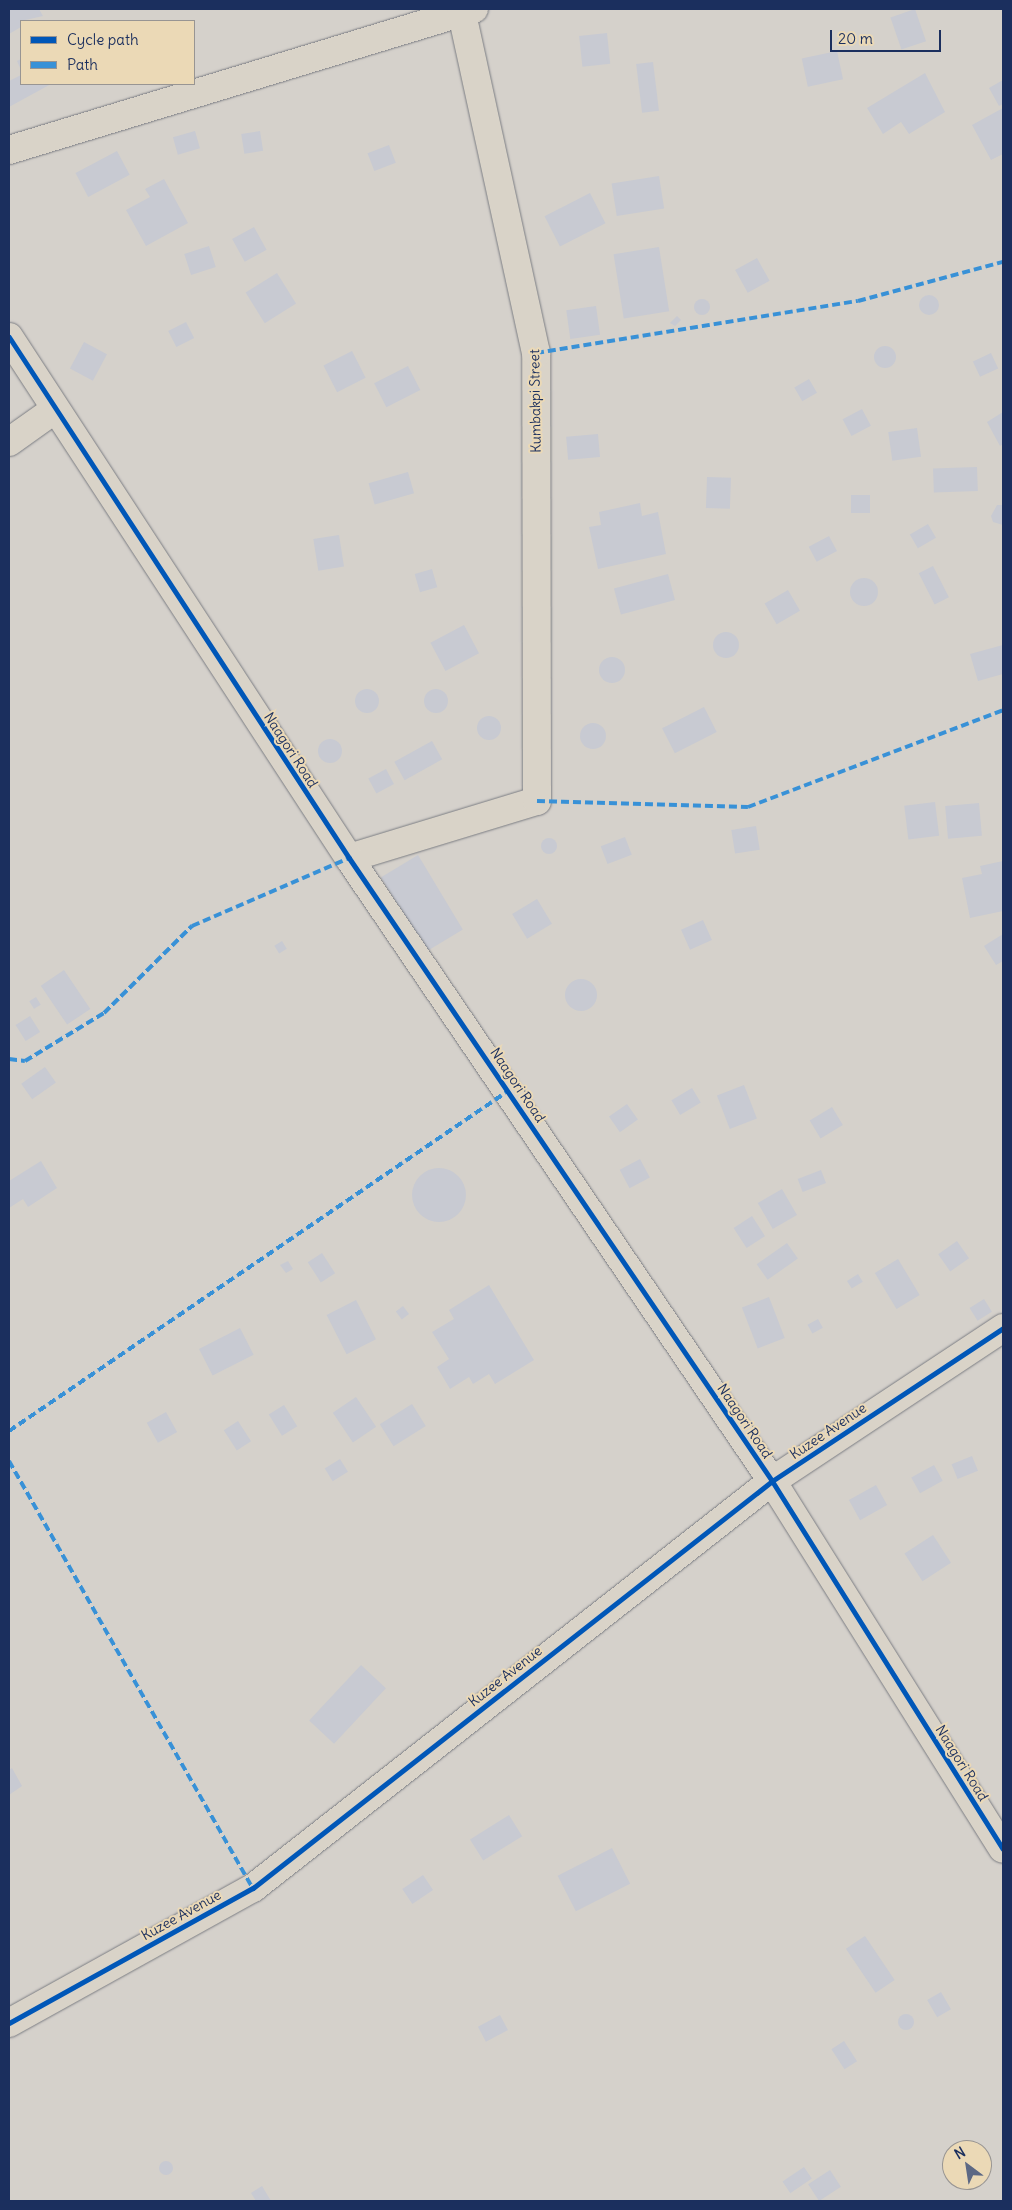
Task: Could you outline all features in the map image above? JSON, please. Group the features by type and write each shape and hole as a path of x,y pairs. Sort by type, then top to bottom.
{"street":[{"path":"9,150 465,10"},
{"name":"Kumbakpi Street","path":"349,858 537,801 536,353 465,10"},
{"name":"Naagori Road","path":"9,337 54,410 349,858 772,1481 1003,1849"},
{"path":"9,442 54,410"},
{"name":"Kuzee Avenue","path":"9,2023 253,1888 772,1481 1003,1328"}],"building":[{"path":"9,9 39,9 43,16 20,20 20,28 9,34"},
{"path":"915,9 926,41 901,50 890,17"},
{"path":"607,33 610,64 582,67 579,36"},
{"path":"837,51 843,79 808,87 802,58"},
{"path":"653,62 659,111 642,113 636,64"},
{"path":"925,73 945,112 909,134 901,122 883,134 867,108"},
{"path":"20,76 20,85 49,85 9,107 9,81"},
{"path":"1003,80 1003,104 999,106 989,88"},
{"path":"1003,108 1003,154 991,160 972,125"},
{"path":"195,131 200,148 178,155 173,137"},
{"path":"260,131 263,151 244,154 241,134"},
{"path":"389,145 396,163 374,171 368,153"},
{"path":"117,151 130,175 88,197 76,173"},
{"path":"659,176 664,209 617,216 612,184"},
{"path":"164,179 188,223 146,246 126,210 150,197 145,189"},
{"path":"590,193 605,223 560,246 545,216"},
{"path":"254,227 267,250 245,262 232,239"},
{"path":"209,246 216,267 191,275 184,254"},
{"path":"659,247 669,311 624,318 614,254"},
{"path":"757,258 770,281 748,293 735,270"},
{"path":"277,273 296,304 265,323 246,293"},
{"path":"925,295 933,295 939,301 939,309 933,315 925,315 919,309 919,301"},
{"path":"702,299 708,301 710,307 708,313 702,315 696,313 694,307 696,301"},
{"path":"596,306 600,335 570,339 566,310"},
{"path":"677,316 681,320 675,326 670,323"},
{"path":"186,322 194,338 176,347 168,331"},
{"path":"84,342 107,354 93,381 70,368"},
{"path":"881,346 889,346 896,353 896,361 889,368 881,368 874,361 874,353"},
{"path":"352,351 366,378 337,392 323,366"},
{"path":"991,353 998,368 980,377 973,361"},
{"path":"408,366 420,390 386,407 374,383"},
{"path":"809,379 817,393 802,401 794,388"},
{"path":"862,409 871,426 851,436 843,419"},
{"path":"1003,412 1003,444 1000,446 987,422"},
{"path":"917,428 921,457 892,461 888,432"},
{"path":"598,434 600,457 568,460 566,437"},
{"path":"977,467 978,491 934,493 933,469"},
{"path":"408,472 414,493 375,504 369,483"},
{"path":"707,477 731,478 730,509 706,508"},
{"path":"851,495 870,495 870,513 851,513"},
{"path":"640,503 642,516 658,512 666,554 598,569 589,527 601,525 599,512"},
{"path":"997,505 1003,505 1003,525 993,522 991,516"},
{"path":"928,524 936,538 918,548 910,534"},
{"path":"339,535 344,567 318,571 313,539"},
{"path":"829,536 837,551 817,562 809,547"},
{"path":"933,566 949,597 935,604 919,573"},
{"path":"432,569 437,587 420,592 415,574"},
{"path":"668,574 675,600 621,615 614,588"},
{"path":"864,578 874,582 878,592 874,602 864,606 854,602 850,592 854,582"},
{"path":"788,590 800,611 777,624 765,604"},
{"path":"464,625 479,653 445,671 430,643"},
{"path":"726,632 735,636 739,645 735,654 726,658 717,654 713,645 717,636"},
{"path":"1003,645 1003,674 978,681 970,654"},
{"path":"612,657 621,661 625,670 621,679 612,683 603,679 599,670 603,661"},
{"path":"367,689 376,692 379,701 376,710 367,713 358,710 355,701 358,692"},
{"path":"436,689 441,690 447,696 447,706 441,712 436,713 431,712 425,706 424,701 425,696 431,690"},
{"path":"704,707 717,732 675,753 662,728"},
{"path":"489,716 497,720 501,728 497,736 489,740 481,736 477,728 481,720"},
{"path":"593,723 602,727 606,736 602,745 593,749 584,745 580,736 584,727"},
{"path":"330,739 338,743 342,751 338,759 330,763 322,759 318,751 322,743"},
{"path":"432,741 442,759 405,780 394,762"},
{"path":"386,769 394,784 376,793 368,778"},
{"path":"935,802 939,836 908,840 904,806"},
{"path":"979,803 982,836 948,839 945,806"},
{"path":"756,826 760,850 735,854 731,830"},
{"path":"625,837 632,855 608,864 601,846"},
{"path":"549,838 555,840 557,846 555,852 549,854 543,852 541,846 543,840"},
{"path":"418,855 463,930 426,952 381,877"},
{"path":"1003,861 1003,911 970,918 962,878 982,874 980,866"},
{"path":"537,899 552,924 527,939 512,914"},
{"path":"703,920 712,940 690,950 681,930"},
{"path":"1003,934 1003,961 996,965 984,946"},
{"path":"282,941 287,949 279,953 274,946"},
{"path":"64,970 90,1009 67,1025 41,986"},
{"path":"581,979 587,980 592,984 596,989 596,1001 592,1006 587,1010 581,1011 575,1010 570,1006 566,1001 565,995 566,989 570,984 575,980"},
{"path":"36,997 41,1005 34,1009 29,1001"},
{"path":"30,1016 40,1032 26,1041 16,1025"},
{"path":"45,1067 56,1083 32,1099 21,1084"},
{"path":"744,1085 757,1119 730,1129 717,1095"},
{"path":"692,1088 701,1103 680,1115 671,1100"},
{"path":"627,1104 638,1120 620,1132 609,1117"},
{"path":"832,1107 843,1125 821,1138 810,1120"},
{"path":"640,1159 650,1178 630,1188 620,1170"},
{"path":"41,1161 57,1188 28,1207 23,1199 9,1208 9,1181"},
{"path":"434,1168 444,1168 454,1172 462,1180 466,1195 462,1210 454,1218 444,1222 434,1222 424,1218 416,1210 412,1200 412,1190 416,1180 424,1172"},
{"path":"821,1170 826,1183 803,1192 798,1179"},
{"path":"782,1189 797,1215 773,1229 758,1203"},
{"path":"752,1216 765,1236 747,1248 734,1228"},
{"path":"957,1241 969,1258 950,1271 938,1254"},
{"path":"787,1243 798,1259 768,1280 757,1264"},
{"path":"322,1253 335,1273 321,1282 308,1262"},
{"path":"898,1259 920,1295 896,1309 875,1273"},
{"path":"288,1261 293,1269 286,1273 280,1265"},
{"path":"858,1274 863,1282 852,1289 847,1281"},
{"path":"489,1285 534,1360 495,1384 489,1374 473,1384 469,1377 450,1389 437,1367 449,1359 432,1332 454,1319 449,1310"},
{"path":"769,1297 785,1338 758,1348 742,1307"},
{"path":"984,1299 992,1312 978,1321 970,1308"},
{"path":"356,1300 376,1339 347,1354 327,1315"},
{"path":"403,1306 409,1314 402,1319 396,1311"},
{"path":"818,1319 823,1328 812,1334 808,1325"},
{"path":"240,1328 254,1355 213,1376 199,1349"},
{"path":"356,1397 376,1427 353,1443 333,1413"},
{"path":"412,1404 426,1426 394,1446 380,1424"},
{"path":"284,1405 297,1426 282,1436 269,1415"},
{"path":"166,1412 177,1432 158,1443 147,1423"},
{"path":"238,1421 251,1441 237,1450 224,1430"},
{"path":"972,1456 978,1471 958,1479 952,1464"},
{"path":"340,1459 348,1472 333,1481 325,1469"},
{"path":"934,1465 943,1481 920,1493 911,1478"},
{"path":"876,1485 887,1505 860,1520 849,1500"},
{"path":"933,1535 951,1563 922,1581 904,1554"},
{"path":"361,1665 386,1688 334,1744 309,1721"},
{"path":"12,1768 22,1786 9,1795 9,1770"},
{"path":"509,1815 522,1836 483,1861 470,1839"},
{"path":"612,1848 630,1884 576,1911 558,1876"},
{"path":"423,1875 433,1890 412,1904 402,1889"},
{"path":"865,1936 895,1980 876,1993 846,1949"},
{"path":"941,1992 951,2009 937,2017 927,2000"},
{"path":"906,2014 912,2016 914,2022 912,2028 906,2030 900,2028 898,2022 900,2016"},
{"path":"500,2015 508,2030 486,2042 478,2027"},
{"path":"844,2041 857,2061 844,2069 831,2049"},
{"path":"166,2161 171,2163 173,2168 171,2173 166,2175 161,2173 159,2168 161,2163"},
{"path":"804,2167 812,2179 790,2193 782,2182"},
{"path":"830,2170 841,2187 819,2201 808,2184"},
{"path":"262,2186 271,2201 256,2201 251,2193"}],"marked path":[{"path":"536,353 858,301 1003,262"},
{"path":"537,801 748,807 1003,710"},
{"path":"9,1059 25,1061 104,1013 192,926 349,858"},
{"path":"9,1431 508,1091"},
{"path":"9,1461 253,1888"}],"cycle path":[{"path":"9,337 349,858 772,1481 1003,1849"},
{"path":"9,2023 253,1888 772,1481 1003,1328"}]}
